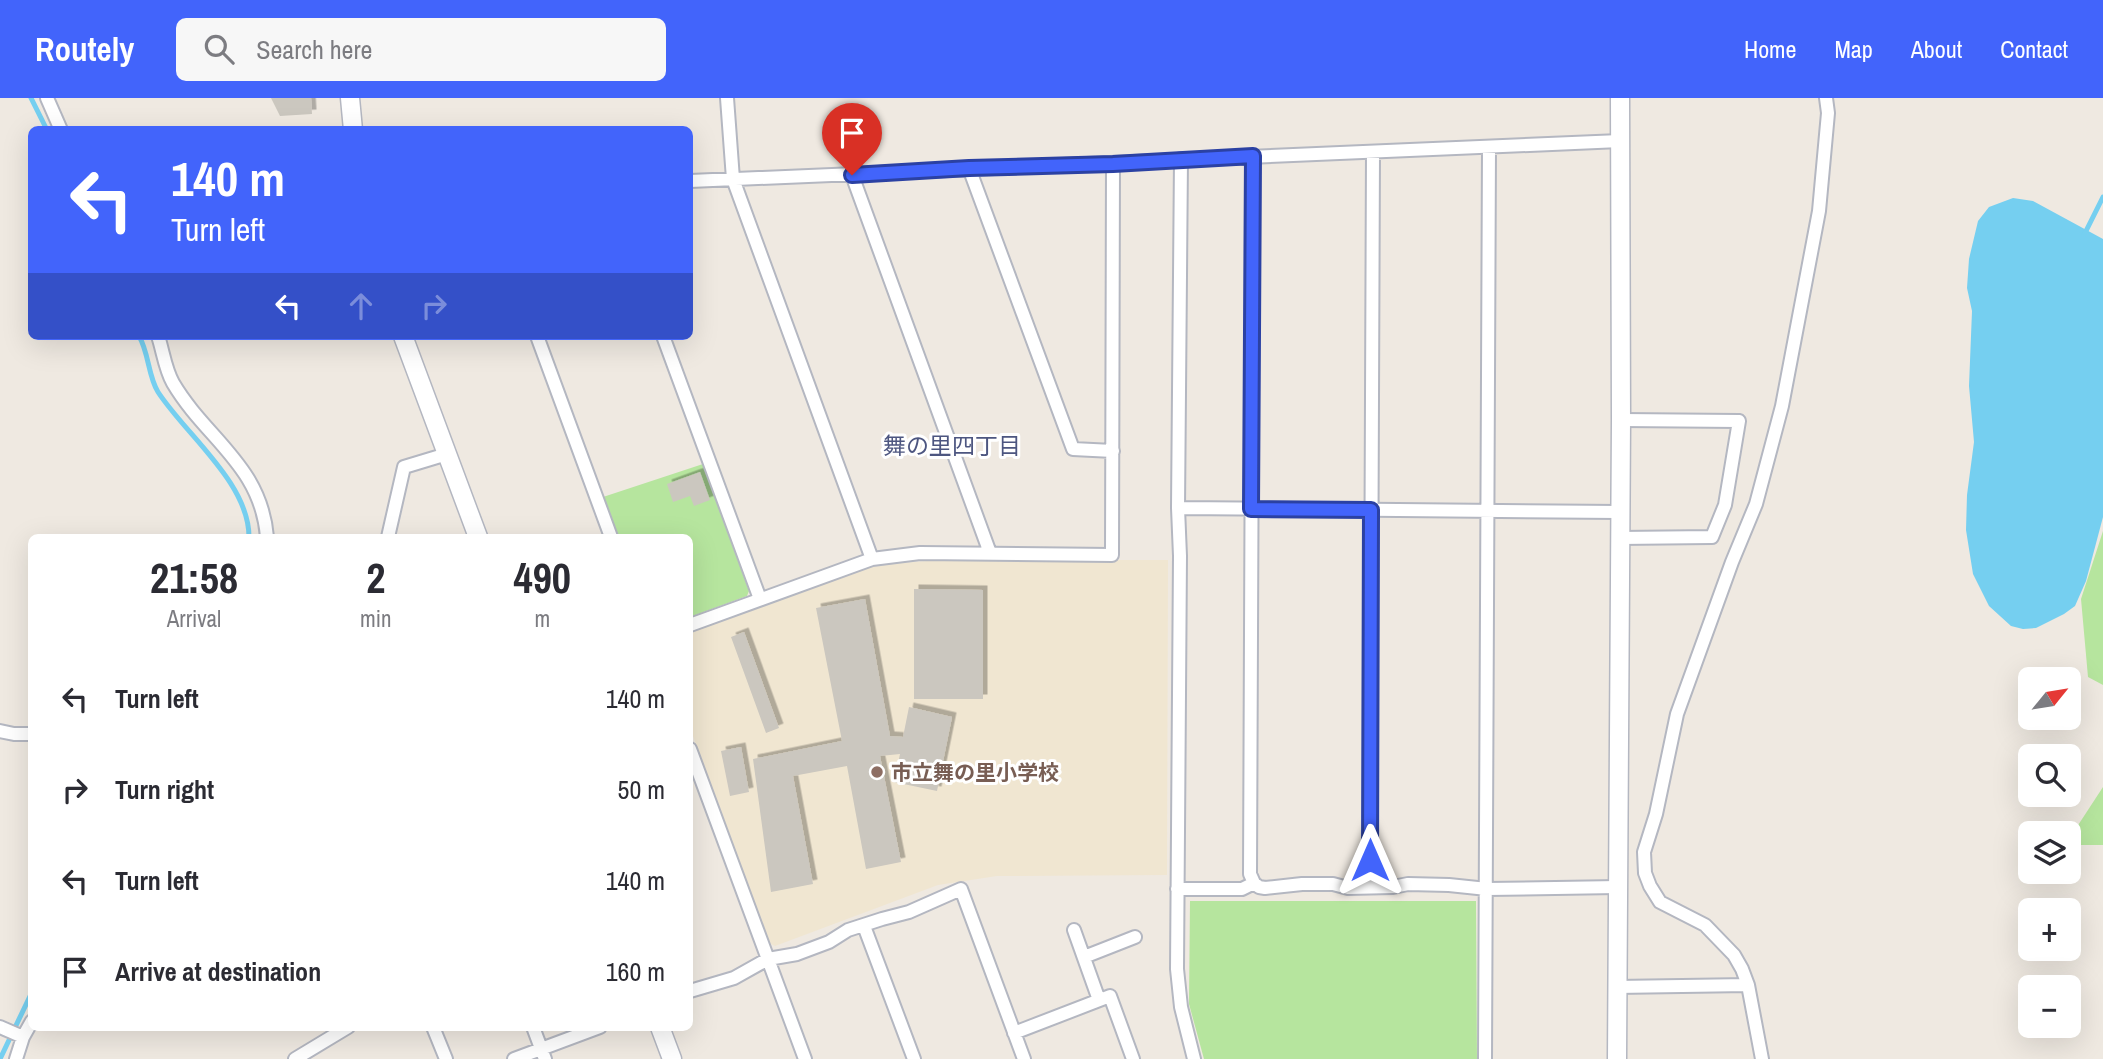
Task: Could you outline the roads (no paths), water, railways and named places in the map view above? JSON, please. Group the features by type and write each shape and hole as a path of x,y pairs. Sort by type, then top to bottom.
{"street":[{"path":"47,98 59,126"},
{"path":"350,98 353,126"},
{"path":"727,98 733,179 872,559"},
{"path":"1616,1059 1621,420 1620,98"},
{"path":"1762,1059 1748,985 1734,955 1705,925 1660,902 1645,873 1644,852 1656,814 1677,714 1756,504 1782,406 1819,211 1828,113 1826,98"},
{"path":"693,181 1620,141"},
{"path":"1486,1059 1489,148"},
{"path":"1370,887 1373,152"},
{"path":"1253,156 1250,874 1254,883 1265,888 1302,884 1333,884 1348,888 1408,884 1487,889 1618,887"},
{"path":"1181,159 1177,969 1181,1007 1194,1059"},
{"path":"693,624 872,559 920,553 1112,555 1113,164"},
{"path":"969,168 1073,449 1113,451"},
{"path":"852,175 990,552"},
{"path":"160,340 171,379 187,404 245,472 259,498 267,534"},
{"path":"404,340 477,534"},
{"path":"538,340 610,534"},
{"path":"664,340 760,599"},
{"path":"1619,538 1713,537 1725,505 1739,421 1621,420"},
{"path":"389,534 404,467 447,454"},
{"path":"1178,508 1620,512"},
{"path":"0,731 28,734"},
{"path":"693,757 805,1059"},
{"path":"1177,889 1242,889 1254,883"},
{"path":"693,990 734,978 768,959 797,954 829,942 848,930 909,912 961,889 1024,1059"},
{"path":"864,926 914,1059"},
{"path":"1074,930 1099,1000"},
{"path":"1084,957 1135,937"},
{"path":"1616,987 1748,985"},
{"path":"1014,1033 1110,996 1133,1059"},
{"path":"0,1027 23,1037"},
{"path":"16,1059 28,1028"},
{"path":"295,1059 341,1031"},
{"path":"435,1031 446,1059"},
{"path":"534,1031 543,1054"},
{"path":"514,1059 543,1054 592,1031"},
{"path":"662,1031 672,1059"}],"water":[{"path":"2013,198 2033,201 2103,239 2103,517 2086,581 2075,606 2036,628 2023,629 2011,626 1989,606 1973,574 1966,530 1967,495 1974,442 1969,386 1972,311 1967,288 1969,259 1978,221 1989,207"}],"waterway":[{"path":"31,98 45,126"},
{"path":"2084,235 2103,197"},
{"path":"141,340 158,392 228,479 239,498 249,534"},
{"path":"0,1059 28,1000"}],"place":[{"name":"市立舞の里小学校","path":"877,772"}],"district":[{"name":"舞の里四丁目","path":"952,445"}]}
